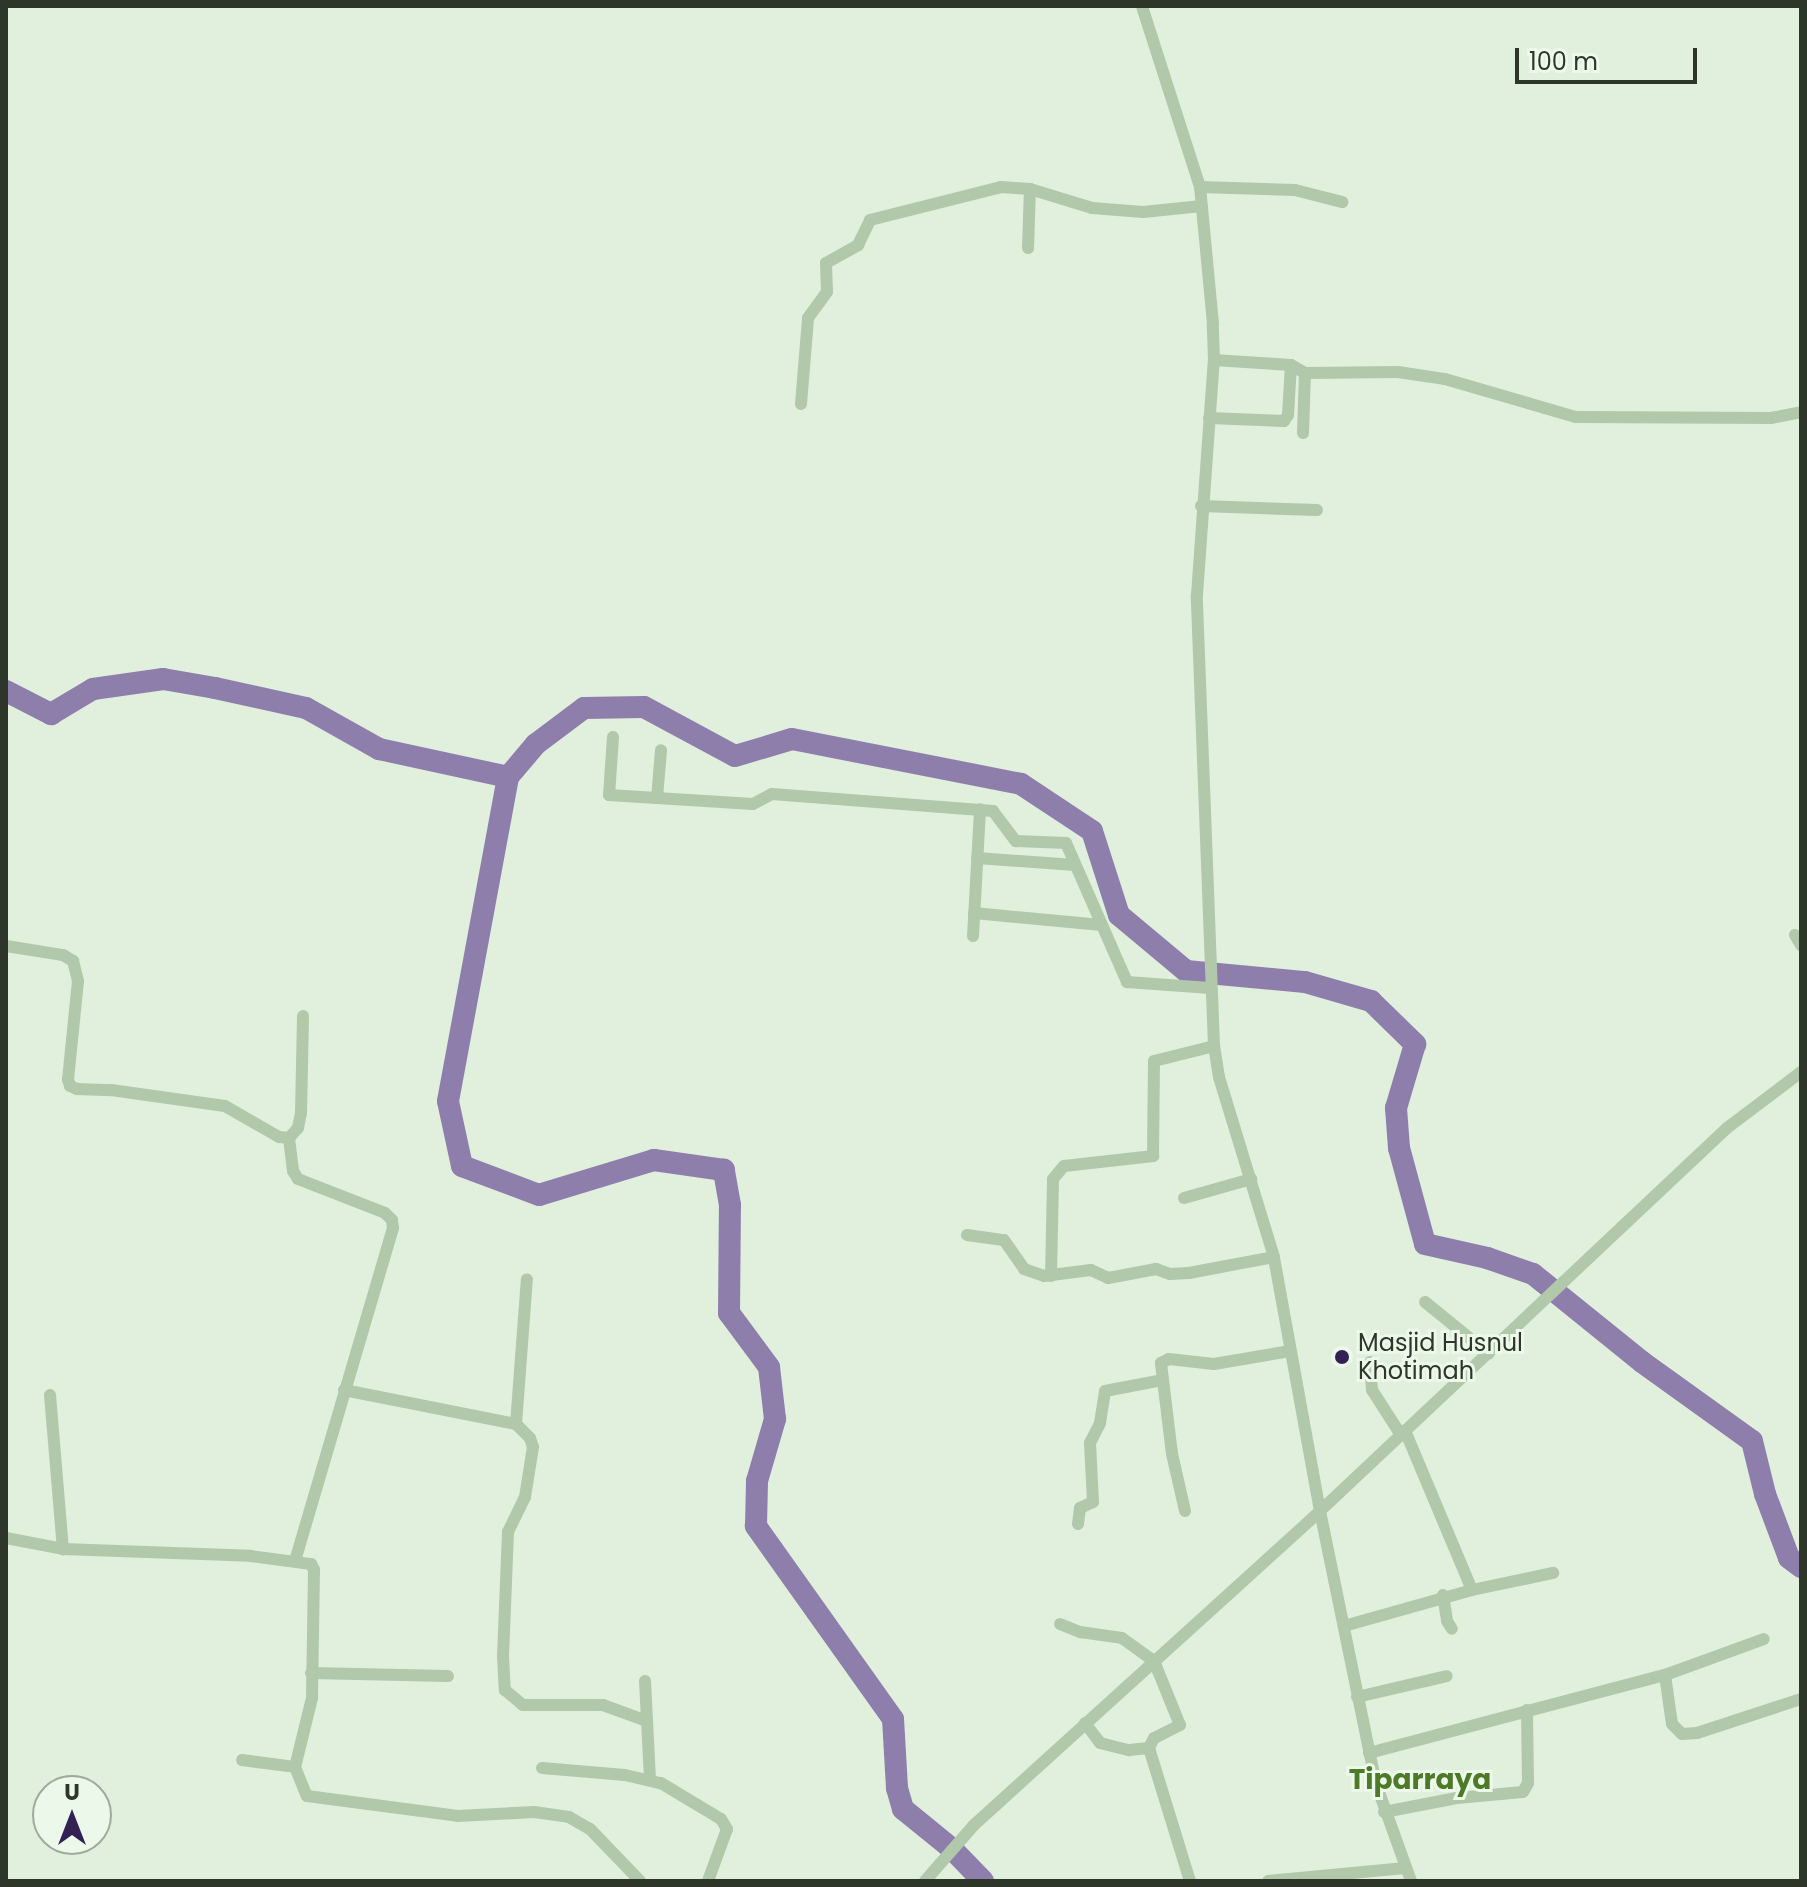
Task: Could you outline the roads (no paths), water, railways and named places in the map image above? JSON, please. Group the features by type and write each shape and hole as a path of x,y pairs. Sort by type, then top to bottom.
{"street":[{"path":"1142,6 1200,187 1214,360 1201,506 1197,595 1214,1046 1219,1077 1274,1257 1320,1511 1369,1753 1384,1812 1411,1881"},
{"path":"801,404 808,318 827,292 826,263 858,245 868,222 1001,187 1030,189 1092,208 1143,212 1202,206"},
{"path":"1200,187 1295,190 1342,202"},
{"path":"1028,248 1030,189"},
{"path":"1214,360 1291,365 1305,373 1398,372 1445,379 1576,417 1771,418 1801,412"},
{"path":"1209,418 1284,421 1288,415 1291,365"},
{"path":"1303,433 1305,373"},
{"path":"1201,506 1317,510"},
{"path":"613,737 609,795 753,804 772,794 993,811 1016,841 1066,843 1127,982 1210,984"},
{"path":"657,798 661,750"},
{"path":"973,936 980,809"},
{"path":"977,858 1075,865"},
{"path":"974,913 1101,925"},
{"path":"6,946 63,955 76,967 70,1086 225,1106 279,1137 289,1138"},
{"path":"295,1560 392,1236 392,1220 385,1213 298,1179 293,1171 289,1138 298,1128 301,1113 303,1016"},
{"path":"1051,1276 1053,1179 1064,1166 1153,1156 1154,1061 1214,1046"},
{"path":"928,1876 974,1825 1320,1511 1727,1128 1801,1072"},
{"path":"1184,1198 1251,1179"},
{"path":"967,1235 1004,1240 1024,1269 1051,1276 1091,1270 1108,1278 1156,1269 1170,1274 1189,1273 1274,1257"},
{"path":"516,1424 527,1279"},
{"path":"1425,1302 1489,1354"},
{"path":"1185,1511 1162,1380 1163,1360 1214,1364 1290,1351"},
{"path":"1370,1362 1372,1390 1403,1433 1472,1590"},
{"path":"1078,1524 1080,1508 1093,1502 1090,1443 1100,1423 1105,1391 1162,1380"},
{"path":"344,1390 516,1424 530,1438 533,1447 525,1497 508,1532 503,1656 505,1690 523,1705 603,1705 647,1721"},
{"path":"50,1395 63,1549"},
{"path":"6,1538 63,1549 305,1561 314,1570 312,1698 295,1767 307,1796 313,1799 373,1802 458,1816 534,1812 569,1817 590,1829 640,1881"},
{"path":"1344,1626 1443,1595 1553,1573"},
{"path":"1443,1595 1447,1621 1452,1629"},
{"path":"1060,1624 1080,1632 1122,1638 1154,1661 1180,1725 1154,1738 1149,1748 1190,1881"},
{"path":"1369,1753 1665,1675 1764,1639"},
{"path":"311,1673 448,1676"},
{"path":"1665,1675 1672,1724 1682,1734 1697,1733 1801,1699"},
{"path":"1357,1697 1447,1676"},
{"path":"645,1681 650,1780"},
{"path":"1384,1812 1457,1798 1523,1792 1528,1783 1527,1710"},
{"path":"1085,1723 1100,1743 1129,1750 1149,1748"},
{"path":"242,1760 295,1767"},
{"path":"542,1768 661,1783 721,1819 727,1829 708,1881"},
{"path":"1268,1881 1405,1868"}],"waterway":[{"path":"6,691 51,714 93,689 163,679 306,708 379,749 508,777"},
{"path":"983,1881 951,1848 903,1809 897,1788 893,1719 756,1526 757,1481 775,1419 769,1367 729,1313 730,1205 724,1170 654,1160 539,1195 462,1166 448,1101 508,777 536,744 584,708 644,707 735,756 792,739 1021,784 1092,831 1119,915 1186,971 1305,982 1371,1001 1415,1044 1396,1108 1399,1148 1425,1244 1487,1258 1533,1274 1642,1362 1752,1441 1765,1494 1789,1558 1801,1567"}],"place":[{"name":"Masjid Husnul Khotimah","path":"1342,1357"}],"district":[{"name":"Tiparraya","path":"1420,1780"}]}
